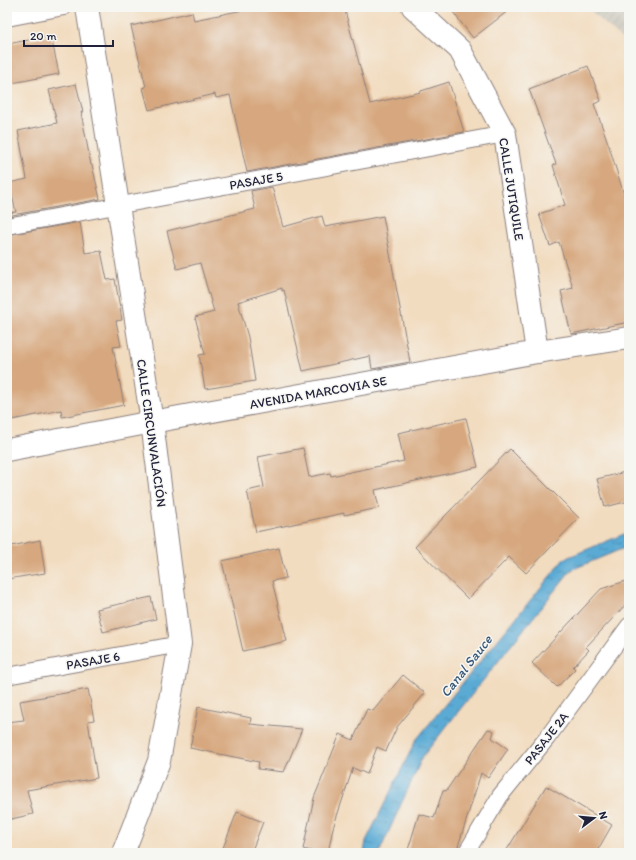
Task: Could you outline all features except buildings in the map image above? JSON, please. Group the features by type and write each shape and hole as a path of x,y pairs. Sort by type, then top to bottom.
{"street":[{"name":"CALLE CIRCUNVALACIÓN","path":"87,7 152,422 180,644 159,760 123,853"},
{"name":"CALLE JUTIQUILE","path":"413,7 460,50 505,134 537,352"},
{"name":"AVENIDA MARCOVIA SE","path":"7,450 537,352 629,338"}],"lane":[{"path":"7,18 64,7"},
{"name":"PASAJE 5","path":"7,226 505,134"},
{"name":"PASAJE 2A","path":"466,853 500,796 547,738 629,626"},
{"name":"PASAJE 6","path":"7,676 180,644"}],"shaded area":[{"path":"587,7 629,7 629,46"}],"water":[{"path":"629,532 629,546 571,570 423,756 379,853 364,853 366,841 416,740 564,559"}],"water label":[{"name":"Canal Sauce","path":"466,666"}]}
